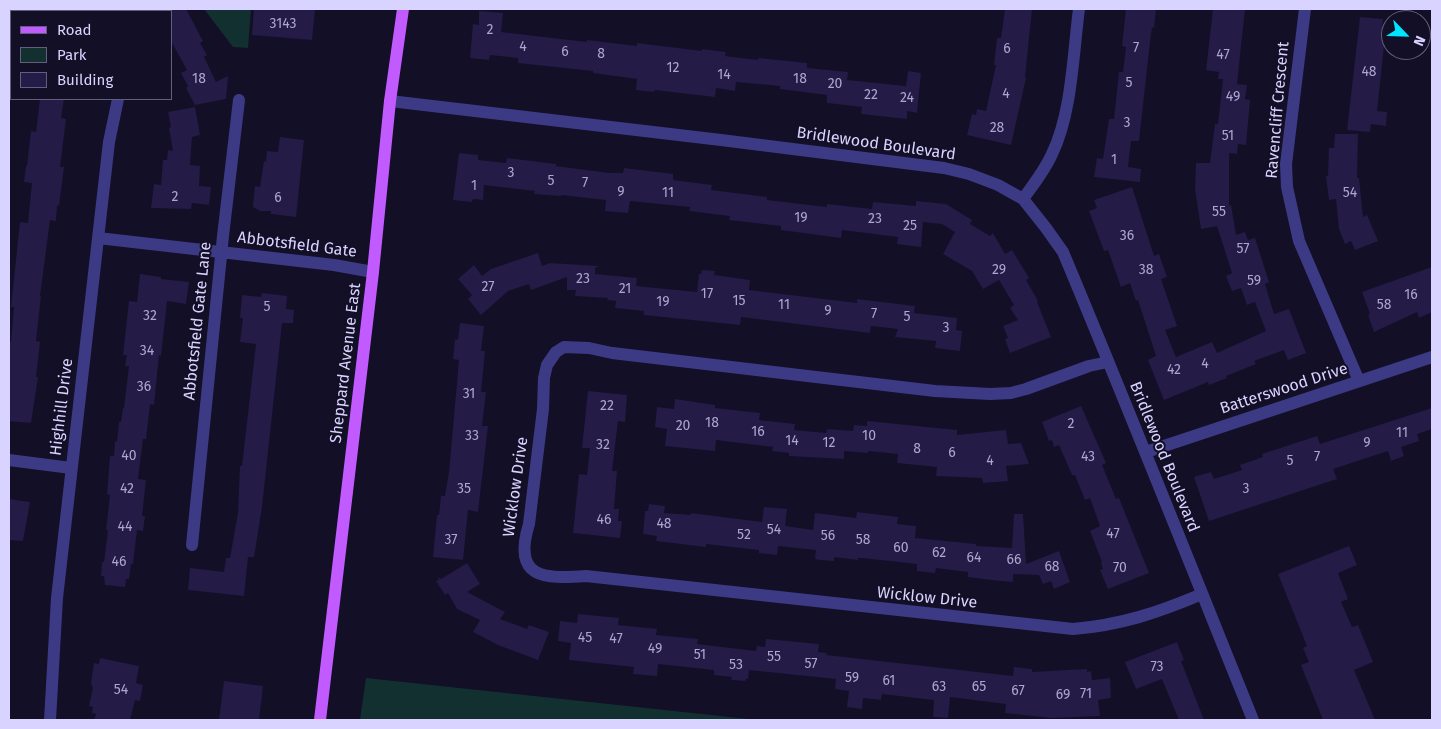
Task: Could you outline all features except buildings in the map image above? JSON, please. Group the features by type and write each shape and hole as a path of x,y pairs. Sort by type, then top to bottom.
{"main road":[{"name":"Sheppard Avenue East","path":"320,720 373,272 390,101 403,9"}],"street":[{"path":"1022,199 1052,154 1061,129 1067,104 1078,9"},
{"name":"Ravencliff Crescent","path":"1305,9 1286,164 1287,187 1299,241 1359,381"},
{"name":"Highhill Drive","path":"50,720 57,598 71,468 109,142 118,100"},
{"name":"Abbotsfield Gate Lane","path":"192,545 239,100"},
{"name":"Bridlewood Boulevard","path":"390,101 944,168 969,174 998,185 1022,199 1063,252 1146,452 1253,720"},
{"name":"Abbotsfield Gate","path":"98,238 334,265 373,272"},
{"name":"Wicklow Drive","path":"1108,362 1089,366 1026,390 990,394 935,391 612,353 589,348 564,347 556,352 547,365 544,378 543,409 529,524 524,542 527,563 537,574 552,578 586,576 1030,626 1073,629 1100,627 1128,621 1202,594"},
{"name":"Batterswood Drive","path":"1146,452 1432,356"},
{"path":"9,460 71,468"}],"green space":[{"path":"204,9 251,9 248,48 233,47"},
{"path":"366,678 758,720 360,720"}]}
